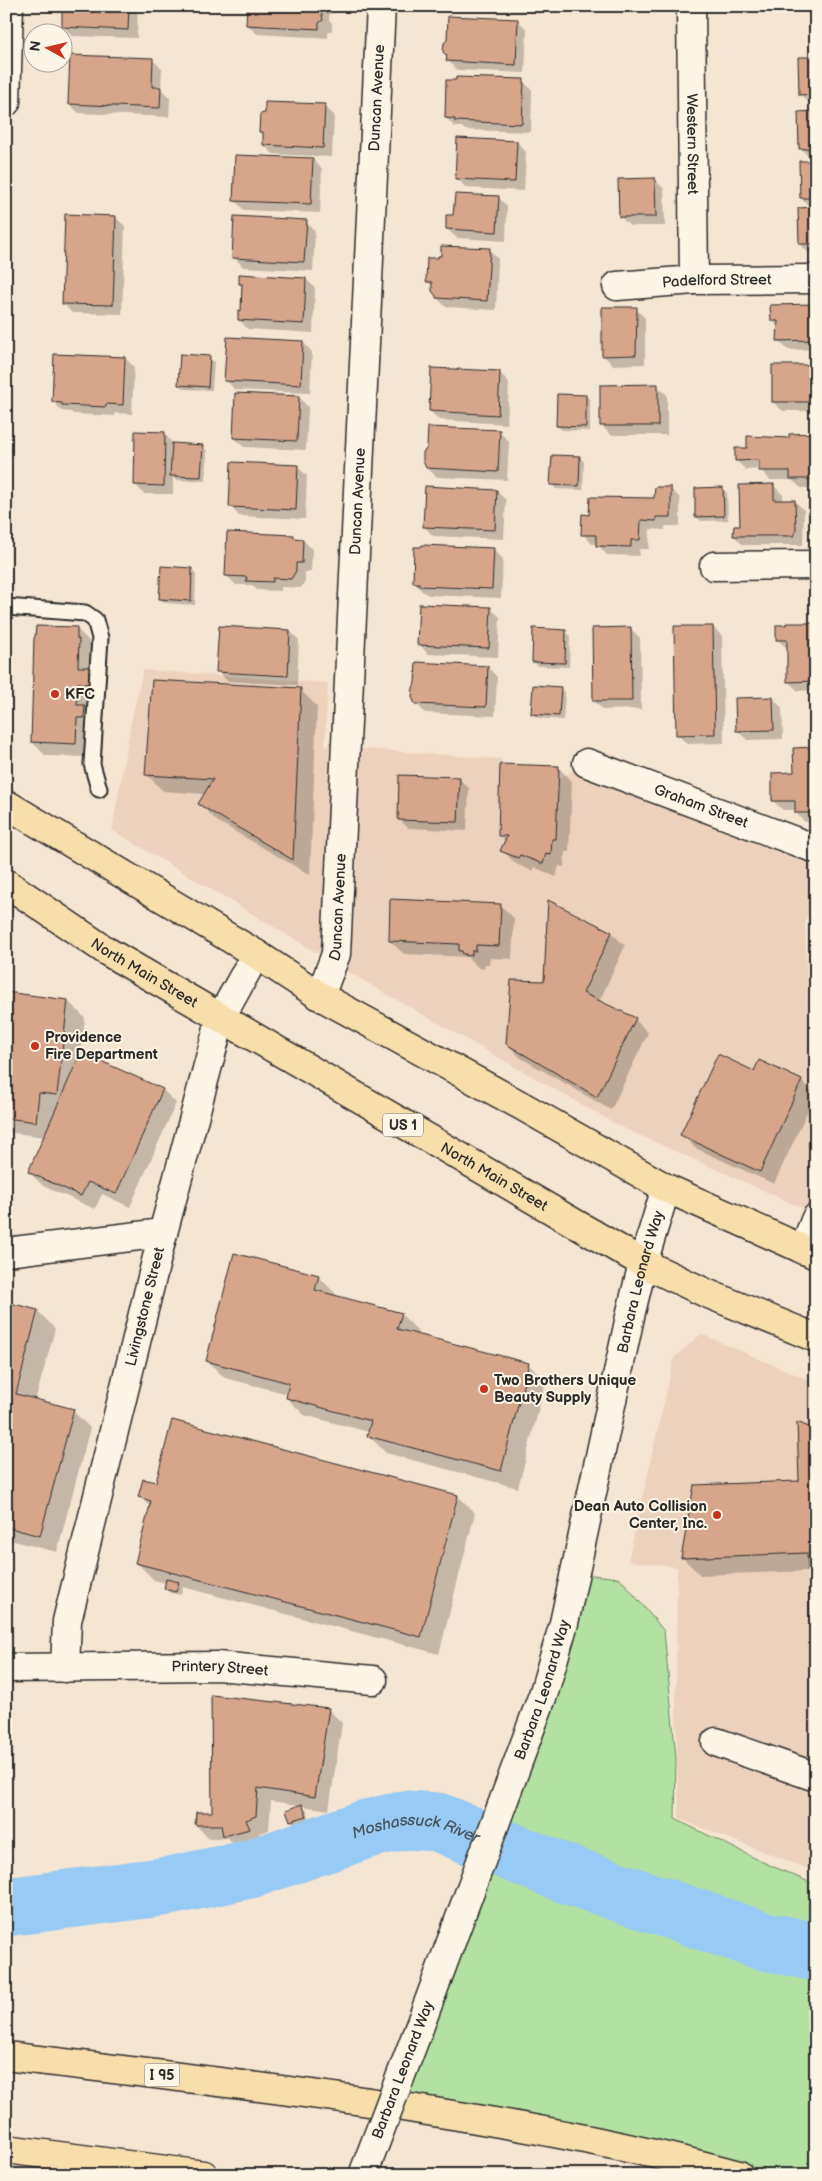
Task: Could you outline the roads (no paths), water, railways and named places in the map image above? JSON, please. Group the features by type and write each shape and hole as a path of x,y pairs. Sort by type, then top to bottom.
{"main road":[{"path":"6,804 256,954 320,996 513,1101 666,1188 809,1253"},
{"name":"North Main Street","path":"6,883 108,952 643,1263 706,1293 816,1338"},
{"name":"I 95","path":"6,2056 318,2095 546,2131 665,2155 739,2175"},
{"path":"6,2149 204,2175"}],"street":[{"path":"6,102 8,6"},
{"name":"Duncan Avenue","path":"320,996 336,954 381,6"},
{"name":"Western Street","path":"690,6 694,280"},
{"name":"Padelford Street","path":"617,286 694,280 816,279"},
{"path":"714,566 816,565"},
{"name":"Graham Street","path":"587,762 816,849"},
{"name":"Livingstone Street","path":"65,1668 67,1621 162,1234 221,1017 256,954"},
{"name":"Barbara Leonard Way","path":"363,2175 473,1886 544,1692 564,1623 643,1263 666,1188"},
{"path":"809,1253 816,1218"},
{"path":"6,1252 162,1234"},
{"name":"Printery Street","path":"6,1668 217,1666 373,1680"},
{"path":"716,1742 816,1777"}],"lane":[{"path":"6,608 85,613 96,620 100,638 92,764 99,789"}],"waterway":[{"name":"Moshassuck River","path":"6,1907 169,1886 250,1869 367,1829 405,1820 438,1822 563,1873 760,1940 816,1952"}],"place":[{"name":"KFC","path":"55,694"},
{"name":"Providence Fire Department","path":"35,1046"},
{"name":"Two Brothers Unique Beauty Supply","path":"484,1389"},
{"name":"Dean Auto Collision Center, Inc.","path":"717,1515"}]}
